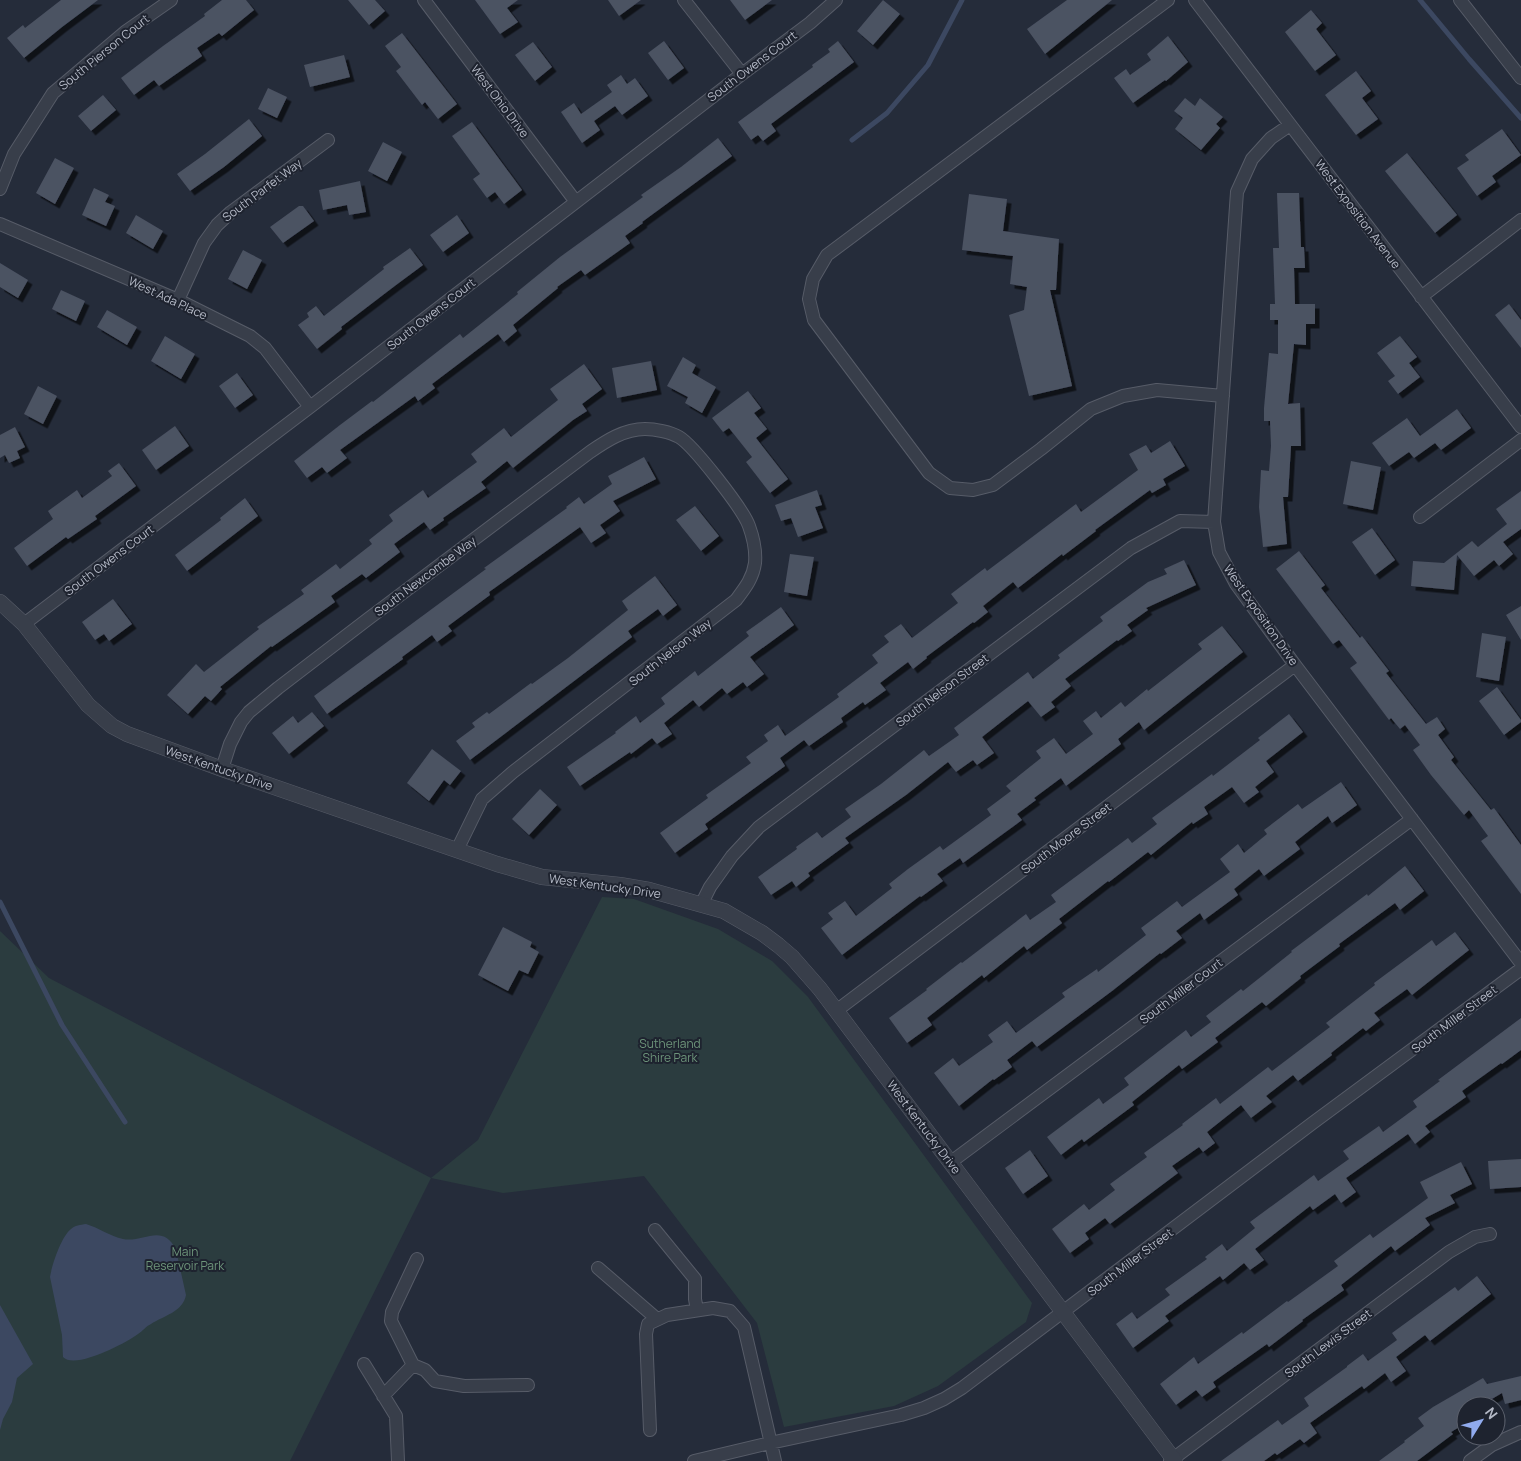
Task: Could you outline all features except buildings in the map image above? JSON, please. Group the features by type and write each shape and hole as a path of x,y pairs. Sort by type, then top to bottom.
{"street":[{"name":"South Pierson Court","path":"0,189 14,154 53,94 125,32 171,0"},
{"name":"West Ohio Drive","path":"424,0 576,202"},
{"path":"684,0 742,74"},
{"name":"South Owens Court","path":"24,624 810,23 836,0"},
{"path":"1168,0 826,255 813,279 809,299 814,320 929,473 950,488 973,490 993,485 1091,409 1123,396 1157,390 1223,396"},
{"name":"West Exposition Avenue","path":"1195,0 1521,427"},
{"path":"1460,0 1521,78"},
{"name":"West Exposition Drive","path":"1290,125 1272,138 1252,159 1237,192 1214,522 1219,552 1236,584 1295,665 1521,963"},
{"name":"South Parfet Way","path":"178,300 204,243 217,225 231,212 328,140"},
{"path":"1421,297 1521,220"},
{"name":"West Ada Place","path":"0,224 178,300 250,336 265,348 310,407"},
{"name":"South Newcombe Way","path":"222,769 230,744 241,722 249,712 368,619 611,438 631,430 646,429 663,432"},
{"name":"South Nelson Way","path":"458,850 482,799 521,766 736,600 751,579 755,562 754,543 749,525 726,490 690,445 678,436 663,432"},
{"path":"1420,517 1521,440"},
{"name":"South Nelson Street","path":"701,905 732,856 759,827 1131,548 1180,521 1214,522"},
{"name":"West Kentucky Drive","path":"0,602 24,624 88,705 112,726 147,743 497,864 559,880 620,885 649,890 724,911 762,933 778,945 806,972 951,1162 1173,1460"},
{"name":"South Moore Street","path":"836,1011 1295,665"},
{"name":"South Miller Court","path":"951,1162 1412,819"},
{"name":"South Miller Street","path":"694,1461 901,1415 944,1399 962,1388 1063,1313 1322,1116 1521,969"},
{"path":"655,1230 695,1279 697,1310"},
{"name":"South Lewis Street","path":"1173,1460 1449,1252 1475,1237 1490,1234"},
{"path":"417,1258 392,1312 391,1321 414,1365 425,1370 436,1381 464,1386 528,1385"},
{"path":"598,1268 657,1318"},
{"path":"650,1430 646,1334 648,1324 657,1318 667,1315 697,1310 713,1308 730,1311 744,1327 775,1461"},
{"path":"364,1364 396,1416 398,1461"},
{"path":"383,1396 414,1365"},
{"path":"1470,1461 1492,1445 1521,1432"}],"green space":[{"name":"Sutherland Shire Park","path":"602,897 634,899 718,929 772,961 808,997 1032,1303 1026,1322 938,1386 894,1406 784,1427 757,1323 644,1176 503,1193 431,1178 478,1140"},
{"name":"Main Reservoir Park","path":"0,931 49,978 431,1178 290,1461 0,1461"}],"water":[{"path":"86,1224 123,1239 159,1235 165,1237 176,1250 186,1295 177,1310 149,1325 123,1343 89,1358 69,1360 63,1357 62,1335 50,1277 58,1252 67,1233 78,1225"},
{"path":"0,1305 33,1364 17,1378 12,1402 3,1419 0,1430"}],"waterway":[{"path":"852,140 887,113 928,65 962,0"},
{"path":"1420,0 1521,118"},
{"path":"0,902 62,1025 125,1122"}]}
